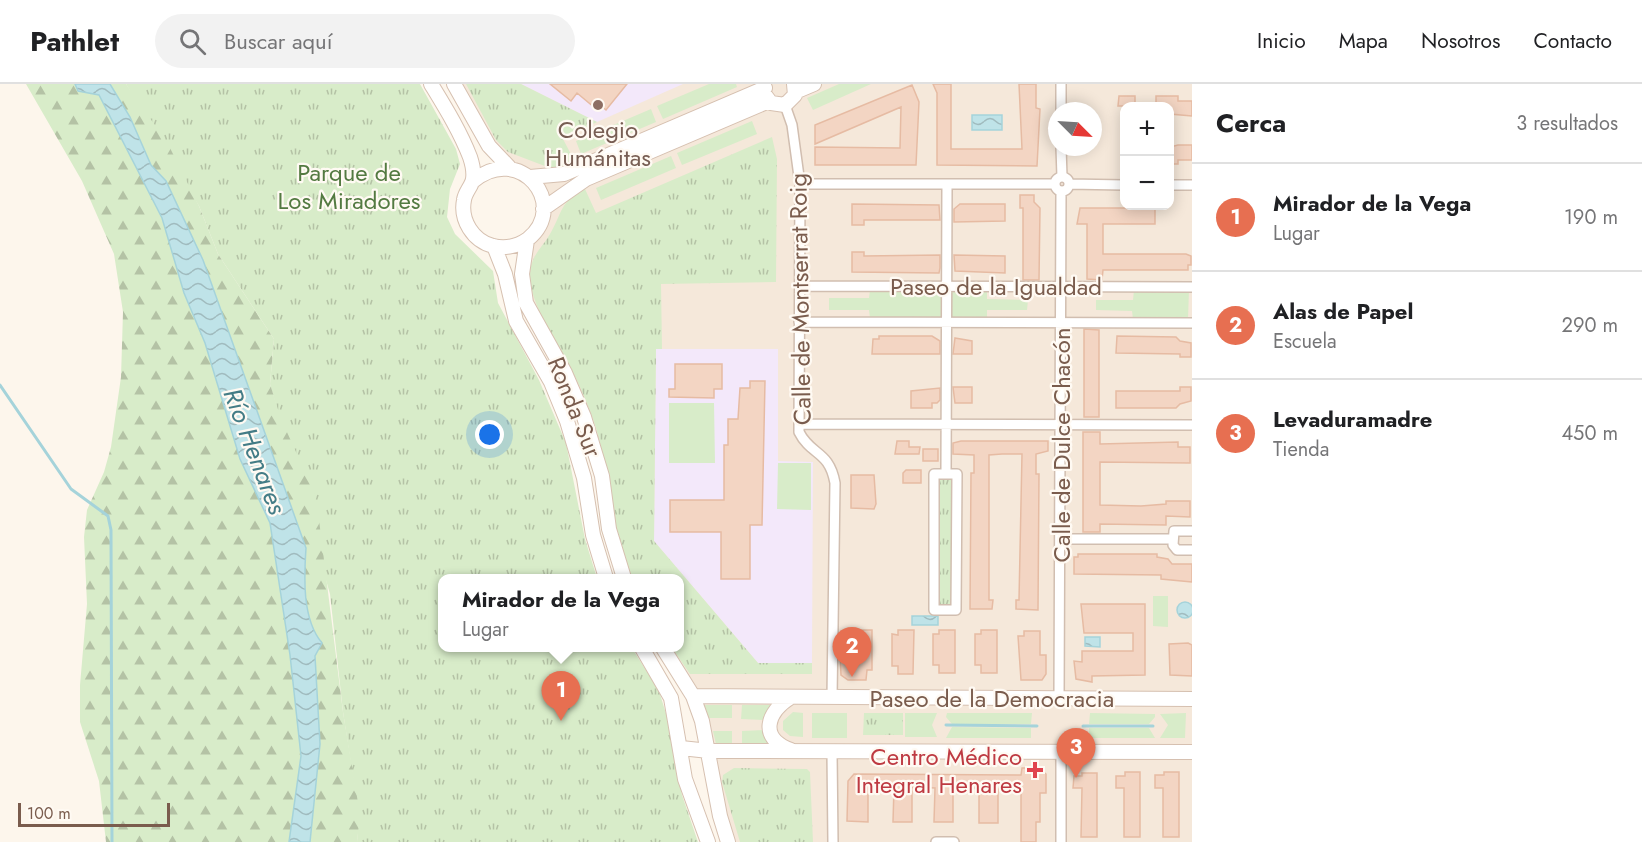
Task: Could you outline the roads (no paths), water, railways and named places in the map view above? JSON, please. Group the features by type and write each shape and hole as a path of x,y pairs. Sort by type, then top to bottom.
{"street":[{"path":"431,84 452,118 470,158 473,181"},
{"path":"454,84 489,147 509,167 530,177 538,186 543,209 585,179 766,91"},
{"path":"766,91 776,105 785,105 793,99 795,88 814,84"},
{"path":"1061,84 1061,102"},
{"path":"530,177 564,174 766,91"},
{"name":"Calle de Montserrat Roig","path":"785,105 792,125 800,184 799,424 803,439 832,467 835,483 832,698"},
{"path":"1061,156 1062,177 1069,184 1120,185"},
{"path":"509,167 495,168 473,181 464,199 466,222 474,234 494,246 516,246 527,240"},
{"path":"800,184 1054,184 1062,177"},
{"path":"946,474 947,184"},
{"path":"1054,184 1061,192 1069,184"},
{"path":"1174,185 1192,185"},
{"name":"Calle de Dulce Chacón","path":"1059,698 1061,192"},
{"name":"Ronda Sur","path":"543,209 541,222 527,240 522,274 526,303 565,373 584,417 602,476 609,530 622,574"},
{"name":"Ronda Sur","path":"494,246 505,274 516,321 551,382 567,421 584,478 593,535 605,574"},
{"name":"Paseo de la Igualdad","path":"799,286 1192,287"},
{"name":"Paseo de la Igualdad","path":"799,322 1192,323"},
{"path":"799,424 1192,425"},
{"path":"934,474 946,474 957,474 956,610 933,610 934,474"},
{"path":"1192,531 1174,531 1173,539 1173,545 1177,550 1192,550"},
{"path":"1060,538 1173,539"},
{"path":"644,652 671,698 685,778 708,842"},
{"path":"666,652 693,696 709,751 713,783 728,842"},
{"name":"Paseo de la Democracia","path":"693,696 1192,699"},
{"path":"791,697 778,705 771,715 769,724 773,737 782,746 795,751"},
{"path":"681,748 709,751 832,752 1192,752"},
{"path":"832,752 833,842"},
{"path":"1061,753 1061,842"},
{"path":"936,842 954,842"}],"water":[{"name":"Río Henares","path":"75,84 110,84 130,117 151,165 166,181 203,260 306,548 305,585 308,610 315,633 322,643 315,656 320,744 310,842 289,842 301,756 290,655 270,523 240,459 205,343 184,293 162,218 99,95 78,91"},
{"path":"972,115 1002,115 1002,130 972,130"},
{"path":"1185,602 1193,610 1185,618 1177,610"},
{"path":"912,616 938,616 938,625 912,625"},
{"path":"1085,637 1100,637 1100,647 1085,646"}],"waterway":[{"path":"0,385 71,489 108,516 111,530 112,842"},
{"path":"946,725 1037,726"},
{"path":"1083,726 1153,726"}],"place":[{"name":"Colegio Humánitas","path":"598,105"},
{"name":"Alas de Papel","path":"852,677"},
{"name":"Mirador de la Vega","path":"561,721"},
{"name":"Centro Médico Integral Henares","path":"1035,770"},
{"name":"Levaduramadre","path":"1076,778"}],"park label":[{"name":"Parque de Los Miradores","path":"349,186"}]}
